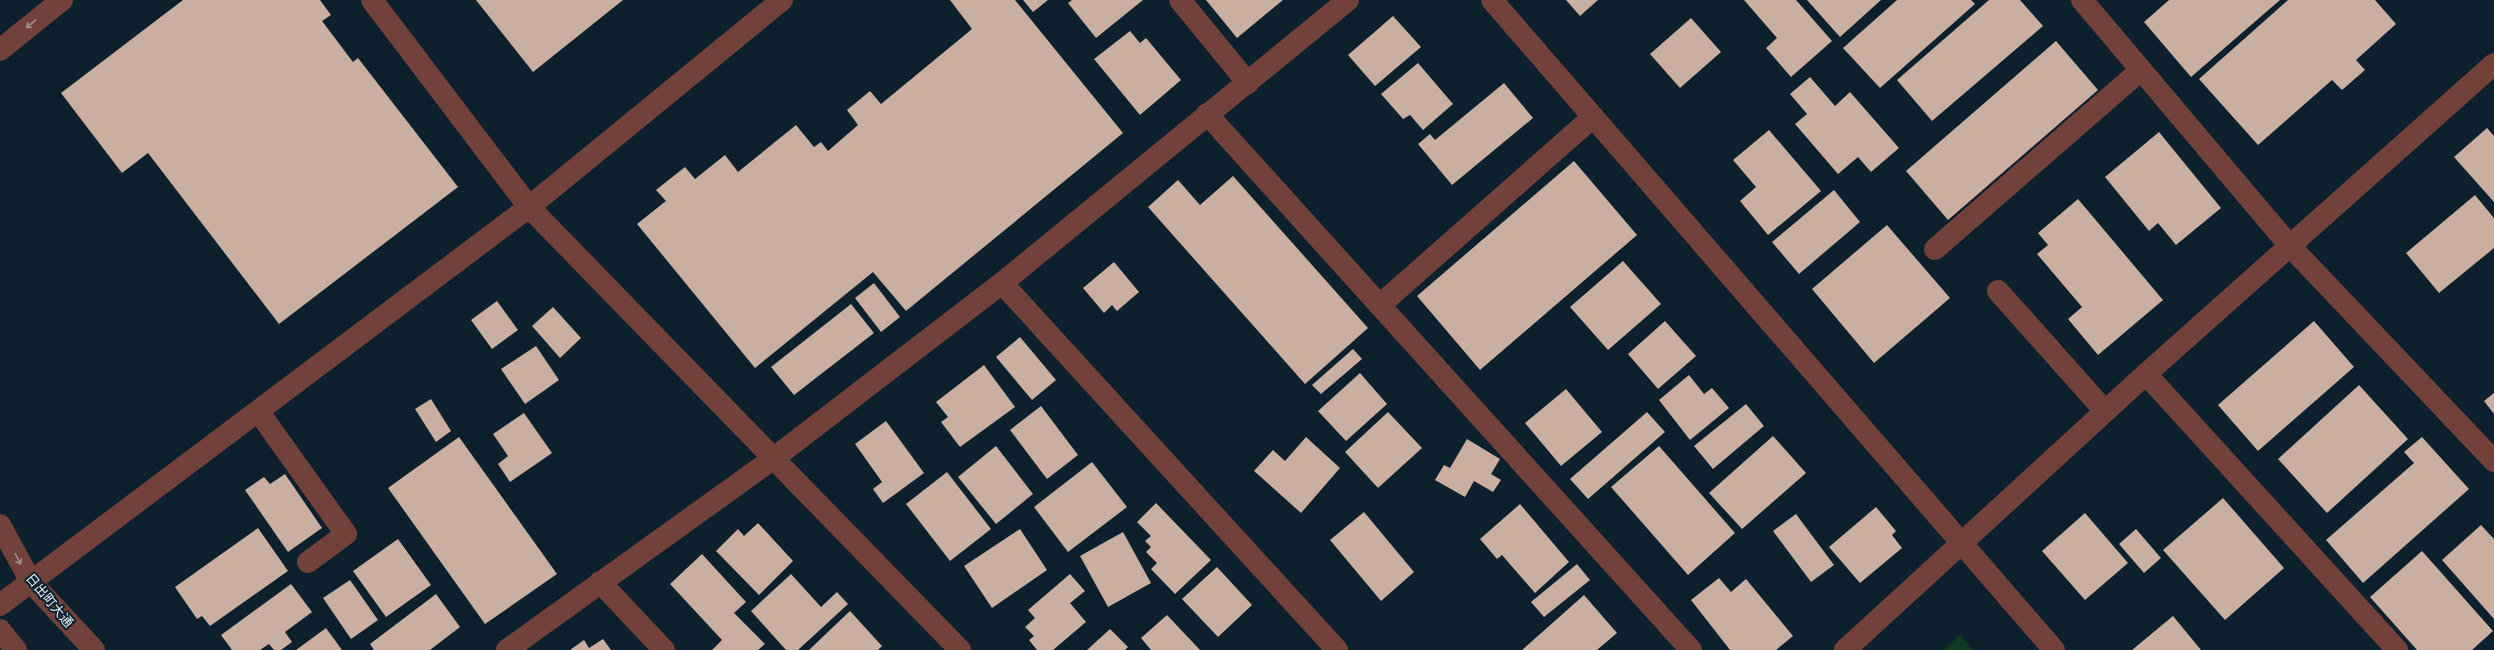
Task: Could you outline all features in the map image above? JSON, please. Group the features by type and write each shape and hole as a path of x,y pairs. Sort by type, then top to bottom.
{"street":[{"path":"0,50 62,0"},
{"path":"372,0 529,207 960,650"},
{"path":"0,605 529,207 782,0"},
{"path":"1180,0 1248,83"},
{"path":"507,650 774,458 1002,283 1348,0"},
{"path":"1492,0 2054,650"},
{"path":"2082,0 2289,244 2494,461"},
{"path":"1845,650 2289,244 2494,64"},
{"path":"1934,249 2141,70"},
{"path":"1207,114 1691,650"},
{"path":"1380,305 1593,117"},
{"path":"1002,283 1337,650"},
{"path":"1998,291 2105,411"},
{"path":"2146,374 2397,650"},
{"path":"258,411 346,534 308,562"},
{"name":"日出町大通","path":"0,525 31,582 94,650"},
{"path":"600,582 664,650"},
{"path":"0,630 16,650"}],"green space":[{"path":"1960,635 1973,650 1944,650"}],"building":[{"path":"183,0 320,0 331,15 322,21 353,62 358,58 458,187 279,324 148,153 122,173 61,93"},
{"path":"476,0 623,0 533,72"},
{"path":"950,0 1015,0 1123,133 906,311 873,272 755,368 637,224 666,201 656,190 685,167 695,179 725,155 738,172 796,125 814,147 821,142 828,151 858,125 847,110 870,91 881,104 972,29"},
{"path":"1023,0 1048,0 1033,12"},
{"path":"1072,0 1143,0 1096,38 1068,3"},
{"path":"1206,0 1283,0 1237,38"},
{"path":"1566,0 1598,0 1580,16"},
{"path":"1744,0 1796,0 1832,41 1791,77 1766,48 1777,38"},
{"path":"1807,0 1881,0 1840,37"},
{"path":"1897,0 1971,0 1975,4 1880,88 1843,48"},
{"path":"1989,0 2020,0 2043,26 1932,121 1897,80"},
{"path":"2169,0 2280,0 2191,77 2144,22"},
{"path":"2288,0 2375,0 2396,24 2356,60 2365,70 2342,90 2332,80 2258,145 2199,79"},
{"path":"1393,16 1421,47 1375,86 1348,55"},
{"path":"1691,18 1721,52 1680,88 1650,54"},
{"path":"1130,31 1140,43 1146,38 1181,80 1140,115 1094,59"},
{"path":"2056,41 2098,90 1948,220 1906,171"},
{"path":"1418,63 1453,104 1423,130 1410,115 1403,119 1381,94"},
{"path":"1810,77 1835,106 1850,92 1899,148 1871,172 1858,157 1838,174 1795,124 1807,114 1790,94"},
{"path":"1504,83 1533,118 1452,185 1418,144 1430,134 1435,140"},
{"path":"2487,128 2494,136 2494,202 2454,157"},
{"path":"1769,130 1821,191 1768,235 1740,201 1756,187 1733,160"},
{"path":"2159,132 2221,208 2176,245 2158,223 2149,231 2105,177"},
{"path":"1574,161 1637,235 1480,370 1417,296"},
{"path":"1233,176 1368,328 1305,384 1148,207 1178,180 1200,205"},
{"path":"1834,190 1860,222 1799,274 1772,242"},
{"path":"2475,195 2494,218 2494,248 2439,293 2406,253"},
{"path":"2078,199 2163,300 2098,355 2068,319 2082,307 2037,254 2048,245 2038,233"},
{"path":"1887,225 1950,298 1874,363 1812,289"},
{"path":"1623,261 1661,304 1608,350 1570,307"},
{"path":"1114,262 1139,292 1117,311 1112,305 1104,313 1083,288"},
{"path":"874,283 900,317 881,332 855,298"},
{"path":"497,301 518,330 492,349 471,320"},
{"path":"851,304 874,333 794,395 771,367"},
{"path":"553,307 581,338 560,358 532,326"},
{"path":"1665,321 1696,356 1658,389 1628,354"},
{"path":"2314,321 2354,367 2258,451 2218,405"},
{"path":"1020,337 1056,380 1032,400 996,357"},
{"path":"536,346 559,380 525,404 501,369"},
{"path":"1353,349 1362,359 1321,394 1312,385"},
{"path":"984,365 1015,407 960,447 941,422 948,417 936,402"},
{"path":"1360,373 1387,404 1346,441 1318,411"},
{"path":"1689,375 1704,394 1712,388 1729,408 1690,440 1659,400"},
{"path":"2359,385 2408,439 2327,513 2278,459"},
{"path":"1566,389 1602,432 1561,466 1525,423"},
{"path":"2494,393 2494,414 2484,401"},
{"path":"431,399 451,431 436,442 415,409"},
{"path":"1746,404 1764,426 1713,469 1694,446"},
{"path":"1041,406 1078,455 1047,479 1010,430"},
{"path":"1388,412 1422,448 1378,488 1345,452"},
{"path":"1647,412 1665,432 1588,499 1570,479"},
{"path":"524,413 552,453 510,482 498,464 508,456 493,434"},
{"path":"886,421 924,473 883,503 873,489 882,482 855,444"},
{"path":"1773,436 1806,473 1742,529 1709,493"},
{"path":"459,437 557,574 485,624 388,488"},
{"path":"1306,437 1340,468 1301,513 1254,471 1273,450 1285,461"},
{"path":"2422,437 2469,489 2363,583 2326,540 2414,463 2404,452"},
{"path":"1467,439 1500,459 1491,474 1501,480 1493,492 1474,481 1465,497 1435,480 1444,465 1450,468"},
{"path":"996,446 1033,494 996,524 958,477"},
{"path":"1659,446 1735,533 1688,575 1611,487"},
{"path":"1092,462 1127,507 1068,552 1034,507"},
{"path":"947,472 991,529 950,561 906,504"},
{"path":"285,474 322,528 288,552 245,490 264,477 270,484"},
{"path":"2223,498 2284,568 2225,620 2163,550"},
{"path":"1156,503 1211,560 1175,594 1151,569 1157,563 1146,552 1151,547 1145,541 1151,536 1137,522"},
{"path":"1520,504 1569,562 1535,593 1502,555 1497,559 1480,539"},
{"path":"1876,507 1896,531 1892,535 1902,548 1860,583 1829,547"},
{"path":"1364,512 1414,572 1381,601 1330,540"},
{"path":"2085,513 2128,563 2085,600 2042,551"},
{"path":"1796,514 1834,565 1811,582 1773,531"},
{"path":"758,523 793,561 759,595 716,551 738,529 744,536"},
{"path":"2481,525 2494,539 2494,619 2442,560"},
{"path":"258,528 288,571 210,626 202,616 197,619 175,587"},
{"path":"1020,529 1047,570 992,608 964,566"},
{"path":"2136,529 2161,558 2144,573 2119,544"},
{"path":"1123,532 1151,583 1108,607 1080,556"},
{"path":"398,539 431,585 386,617 353,571"},
{"path":"2422,551 2493,631 2472,650 2417,650 2370,597"},
{"path":"702,554 746,602 734,613 765,644 758,650 712,650 722,640 670,584"},
{"path":"1577,564 1590,580 1544,617 1531,602"},
{"path":"1217,567 1252,605 1218,637 1182,599"},
{"path":"791,574 821,607 837,592 848,604 798,650 786,650 751,611"},
{"path":"1070,574 1085,591 1070,603 1086,622 1053,650 1037,650 1029,640 1034,636 1025,627 1035,618 1028,610"},
{"path":"1719,578 1731,592 1746,579 1793,636 1776,650 1730,650 1691,600"},
{"path":"350,580 378,620 351,639 323,598"},
{"path":"291,584 312,612 285,632 292,642 281,650 274,650 269,644 260,650 232,650 221,635"},
{"path":"436,594 460,627 430,650 374,650 370,644"},
{"path":"1584,595 1617,633 1597,650 1522,650"},
{"path":"850,611 882,646 878,650 809,650"},
{"path":"1167,615 1200,650 1151,650 1141,638"},
{"path":"2173,616 2201,650 2132,650"},
{"path":"326,628 342,650 296,650"},
{"path":"1110,629 1128,647 1125,650 1087,650"},
{"path":"603,639 611,650 570,650 584,640 589,648"}]}
